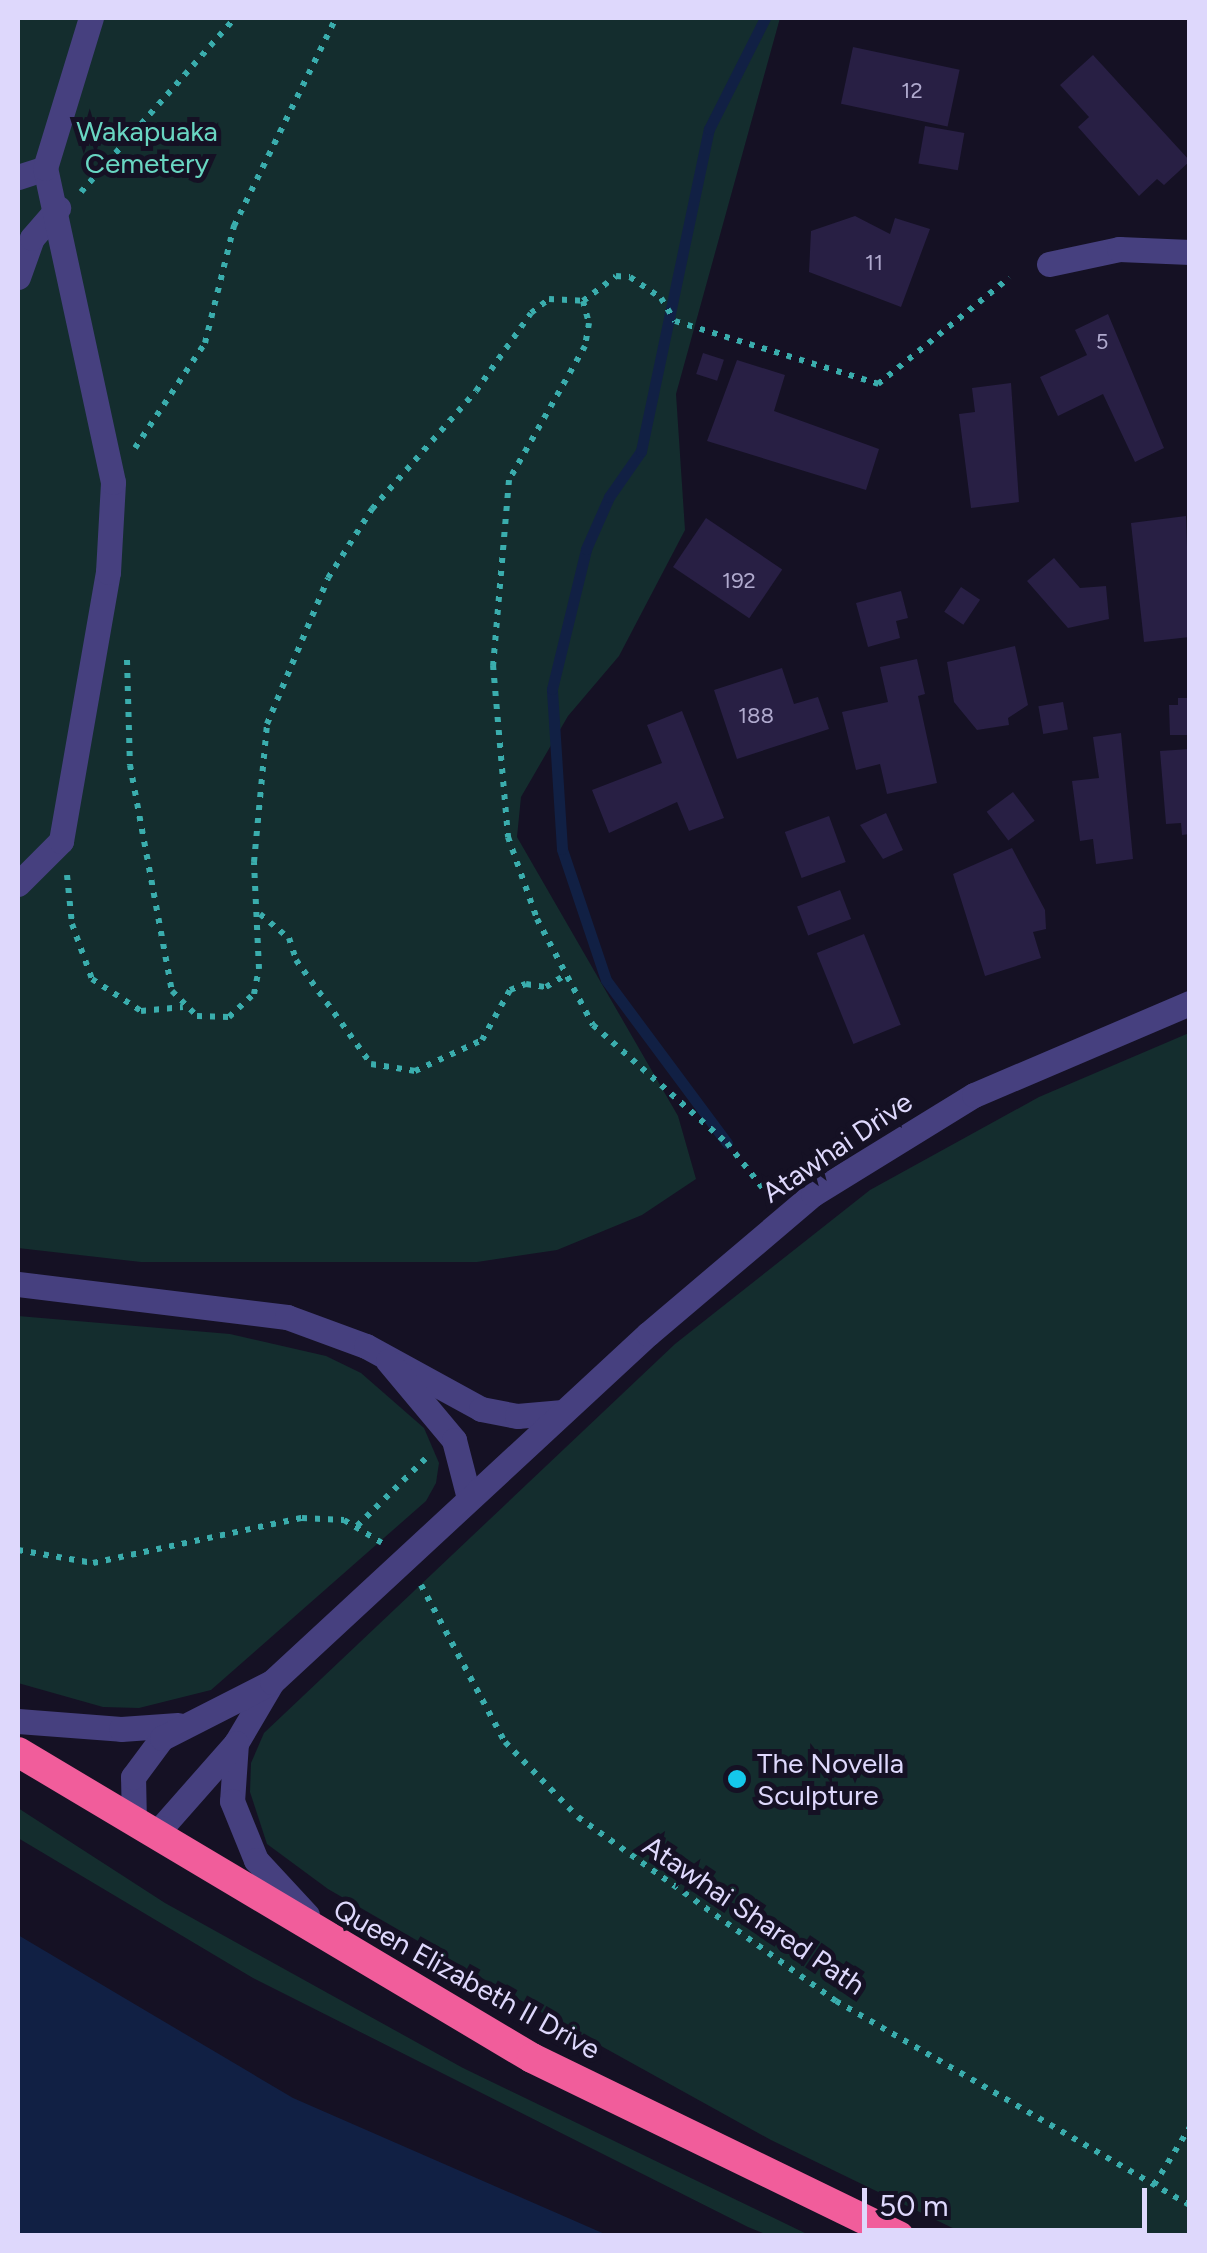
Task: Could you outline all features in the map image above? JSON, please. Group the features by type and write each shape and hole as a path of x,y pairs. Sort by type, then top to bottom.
{"highway":[{"name":"Queen Elizabeth II Drive","path":"18,1752 139,1828 532,2058 899,2236"}],"street":[{"path":"18,884 62,841 108,572 113,482 58,208 45,168 91,18"},
{"path":"18,177 45,168"},
{"path":"18,277 32,238 58,208"},
{"path":"1050,264 1118,249 1190,252"},
{"name":"Atawhai Drive","path":"272,1682 563,1412 785,1217 974,1095 1190,1003"},
{"path":"18,1284 287,1318 388,1361 482,1409 517,1416 563,1412"},
{"path":"388,1361 454,1440 469,1498"},
{"path":"178,1724 133,1777 130,1812 139,1828 161,1828 236,1743 272,1682"},
{"path":"18,1721 104,1728 178,1724 272,1682"},
{"path":"236,1743 230,1788 242,1838 270,1879 334,1942"}],"path":[{"path":"58,208 92,185 235,18"},
{"path":"113,482 205,343 234,226 336,18"},
{"path":"62,841 72,924 92,978 140,1011 183,1007 212,1018 242,1010 259,970 254,862 268,724 328,578 372,508 476,390 531,313 550,299 583,301 616,276 630,277 660,298 674,320 878,384 1009,278"},
{"path":"583,301 589,323 585,346 509,480 493,664 508,837 565,975 593,1025 727,1144 785,1217"},
{"path":"128,656 130,765 152,904 172,991 183,1007"},
{"path":"259,913 288,938 296,960 370,1064 415,1071 482,1040 510,990 526,984 546,987 565,975"},
{"path":"358,1526 436,1449"},
{"path":"18,1550 93,1564 302,1518 358,1526 382,1543"},
{"name":"Atawhai Shared Path","path":"422,1586 505,1742 578,1817 762,1953 1190,2205"},
{"path":"1154,2185 1190,2127"}],"green space":[{"name":"Wakapuaka Cemetery","path":"18,18 780,18 676,394 685,530 619,656 568,716 521,797 517,837 678,1116 696,1179 642,1215 557,1250 477,1262 141,1262 18,1248"},
{"path":"1189,1033 1189,2235 967,2235 771,2140 565,2026 328,1889 267,1844 250,1792 251,1763 264,1733 675,1344 870,1190 1039,1097"},
{"path":"18,1316 230,1334 326,1356 361,1373 424,1428 439,1463 436,1483 426,1501 211,1690 139,1708 103,1707 18,1683"},
{"path":"18,1808 165,1903 463,2068 809,2235 768,2235 748,2227 253,1978 18,1838"}],"water":[{"path":"18,1935 293,2098 607,2235 18,2235"}],"building":[{"path":"853,47 960,70 948,126 841,104"},
{"path":"1093,55 1190,161 1164,185 1157,179 1139,196 1078,127 1089,117 1060,85"},
{"path":"925,126 964,133 958,170 918,163"},
{"path":"855,216 890,234 895,218 930,229 901,307 809,272 811,231"},
{"path":"1108,314 1164,448 1135,462 1103,394 1058,416 1040,377 1087,355 1075,330"},
{"path":"703,353 724,360 717,381 696,374"},
{"path":"737,360 785,375 774,411 879,449 866,490 707,441"},
{"path":"1011,383 1019,502 971,508 959,414 975,412 972,388"},
{"path":"1186,516 1190,637 1144,642 1131,523"},
{"path":"706,518 782,569 749,618 673,567"},
{"path":"1054,558 1080,588 1106,586 1109,619 1068,628 1027,581"},
{"path":"961,587 980,600 963,625 944,612"},
{"path":"901,591 908,618 896,621 900,638 868,647 856,603"},
{"path":"1015,646 1028,705 1008,718 1009,725 977,730 954,702 947,662"},
{"path":"917,659 925,694 918,696 937,783 887,794 880,764 856,770 842,712 888,702 880,667"},
{"path":"782,668 794,704 818,697 829,729 737,759 714,690"},
{"path":"1178,698 1190,698 1190,735 1170,735 1169,705 1178,705"},
{"path":"1063,702 1068,730 1043,734 1038,706"},
{"path":"682,711 724,818 689,831 677,802 609,833 592,790 662,763 647,725"},
{"path":"1121,733 1133,859 1096,864 1093,839 1080,841 1072,781 1099,778 1093,737"},
{"path":"1190,749 1190,834 1182,835 1181,823 1166,824 1160,751"},
{"path":"1013,792 1035,821 1008,841 987,812"},
{"path":"886,813 903,850 883,859 860,825"},
{"path":"829,816 846,862 802,878 785,832"},
{"path":"1012,848 1045,910 1046,929 1033,932 1041,958 985,976 953,874"},
{"path":"840,890 851,919 808,935 797,906"},
{"path":"864,934 901,1025 853,1044 817,953"}],"waterway":[{"path":"727,1143 606,980 562,849 552,689 586,549 609,497 641,451 709,129 765,18"}],"place":[{"name":"The Novella Sculpture","path":"737,1779"}]}
